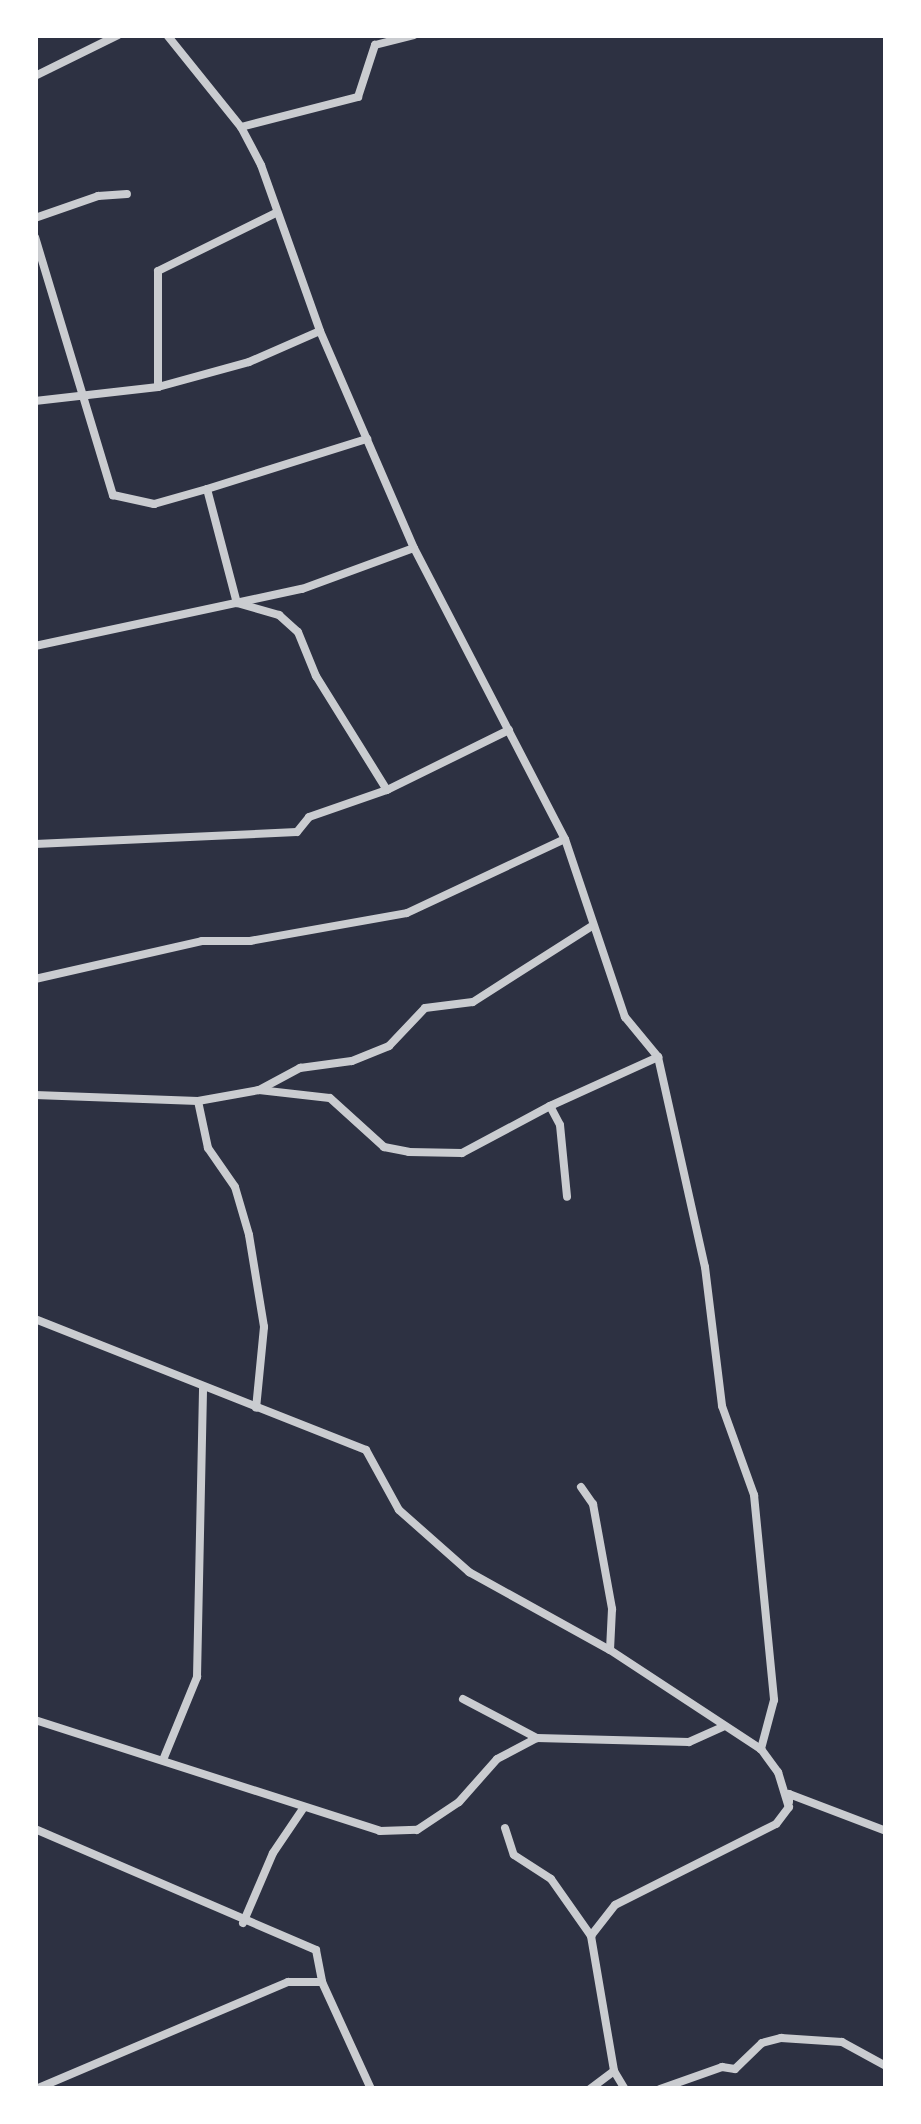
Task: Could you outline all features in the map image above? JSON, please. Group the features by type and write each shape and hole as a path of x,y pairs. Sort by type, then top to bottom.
{"street":[{"path":"35,76 118,35"},
{"path":"167,35 241,127 320,331 414,548 564,839 625,1017 658,1057 706,1267 722,1406 754,1495 774,1700 761,1749"},
{"path":"241,127 358,97 375,45 414,35"},
{"path":"35,218 98,196 126,194"},
{"path":"158,387 158,272 276,213"},
{"path":"35,238 79,394 113,495 154,504 366,439"},
{"path":"35,401 158,387 248,362 320,331"},
{"path":"207,490 236,603"},
{"path":"35,646 302,589 414,548"},
{"path":"236,603 279,615 298,632 316,676 387,790"},
{"path":"35,844 297,832 308,817 387,790 509,730"},
{"path":"35,979 202,940 267,939 408,913 564,839"},
{"path":"259,1090 300,1068 352,1061 388,1046 425,1008 473,1002 592,926"},
{"path":"35,1095 198,1101 259,1090 330,1098 384,1148 462,1154 550,1106 658,1057"},
{"path":"198,1101 208,1148 235,1187 248,1235 264,1327 256,1408"},
{"path":"550,1106 560,1125 566,1197"},
{"path":"35,1319 366,1450 399,1510 441,1550 610,1650 761,1749 778,1772 789,1807"},
{"path":"163,1760 197,1677 202,1388"},
{"path":"581,1487 593,1504 612,1609 610,1650"},
{"path":"463,1698 537,1738 690,1742 723,1727"},
{"path":"35,1720 380,1831 417,1830 459,1802 497,1759 537,1738"},
{"path":"591,1936 615,1905 776,1824 789,1807 789,1794 886,1831"},
{"path":"243,1923 272,1853 304,1807"},
{"path":"35,1828 243,1923 316,1950 322,1982 370,2089"},
{"path":"505,1828 514,1855 551,1879 591,1936 614,2071 625,2089"},
{"path":"36,2089 288,1982 322,1982"},
{"path":"660,2089 735,2069 762,2043 781,2038 842,2042 886,2066"},
{"path":"590,2089 614,2071"}]}
